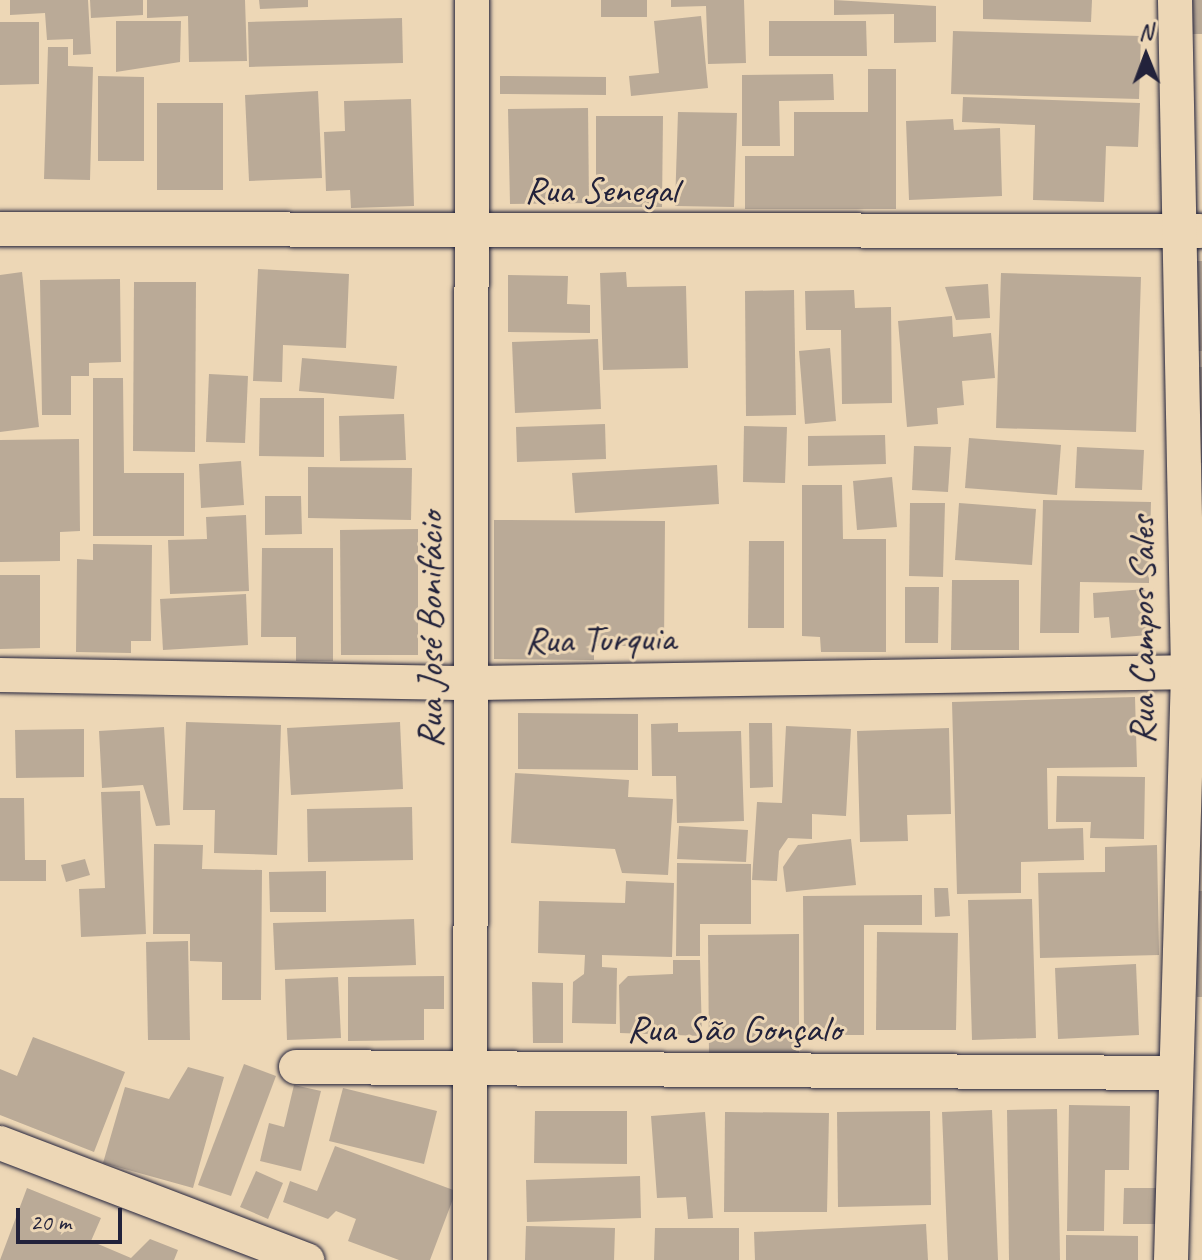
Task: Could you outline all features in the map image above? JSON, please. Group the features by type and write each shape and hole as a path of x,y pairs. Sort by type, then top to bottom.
{"street":[{"name":"Rua José Bonifácio","path":"470,1260 472,0"},
{"name":"Rua Campos Sales","path":"1171,1260 1182,1095 1195,672 1190,231 1175,0"},
{"name":"Rua Senegal","path":"0,229 1190,231"},
{"name":"Rua Turquia","path":"0,675 473,683 1195,672"},
{"name":"Rua São Gonçalo","path":"296,1067 468,1069 1182,1095"},
{"path":"0,1143 307,1260"}],"building":[{"path":"10,0 88,0 91,54 73,55 73,39 47,40 45,13 10,15"},
{"path":"90,0 143,0 143,15 91,18"},
{"path":"147,0 245,0 247,61 189,62 188,16 147,18"},
{"path":"259,0 308,0 308,7 260,9"},
{"path":"601,0 647,0 647,17 601,17"},
{"path":"671,0 744,0 746,63 708,64 706,6 671,7"},
{"path":"834,0 936,6 936,42 894,43 894,14 834,15"},
{"path":"983,0 1092,0 1091,22 983,19"},
{"path":"1193,0 1202,0 1202,34 1192,34"},
{"path":"701,16 708,88 631,96 629,76 659,73 654,21"},
{"path":"402,18 403,63 249,67 248,22"},
{"path":"116,21 181,21 180,62 116,72"},
{"path":"769,21 866,21 867,56 769,56"},
{"path":"0,22 39,22 39,84 0,85"},
{"path":"953,31 1141,36 1139,99 951,94"},
{"path":"48,47 68,47 68,66 93,67 90,180 44,179"},
{"path":"868,69 896,69 896,209 745,209 745,156 794,156 794,112 868,112"},
{"path":"833,74 834,100 779,101 780,146 742,146 742,75"},
{"path":"98,76 144,77 144,161 98,161"},
{"path":"500,76 606,77 606,95 500,94"},
{"path":"318,91 322,178 249,181 245,95"},
{"path":"963,97 1140,103 1138,147 1106,146 1104,202 1033,200 1035,125 962,122"},
{"path":"411,99 414,206 351,208 350,190 326,191 324,132 345,131 344,101"},
{"path":"157,103 223,103 223,190 157,190"},
{"path":"588,108 589,203 510,204 508,109"},
{"path":"678,112 737,113 734,207 675,206"},
{"path":"596,116 663,116 662,207 596,207"},
{"path":"953,119 954,130 1000,128 1002,196 909,200 906,121"},
{"path":"1192,261 1202,261 1202,351 1195,351"},
{"path":"258,269 349,274 346,348 283,345 282,382 253,381"},
{"path":"22,272 39,427 0,432 0,275"},
{"path":"626,272 627,287 686,286 688,368 603,370 600,273"},
{"path":"1001,273 1141,277 1136,432 996,428"},
{"path":"508,275 568,276 567,304 590,305 590,333 508,332"},
{"path":"120,279 121,362 89,363 89,376 71,376 71,415 42,415 40,280"},
{"path":"134,282 196,282 195,452 133,451"},
{"path":"988,284 990,318 956,320 945,287"},
{"path":"794,290 796,415 746,416 745,291"},
{"path":"854,290 855,308 891,307 892,403 842,404 841,330 806,330 805,291"},
{"path":"952,316 953,337 991,333 995,378 962,381 964,405 937,408 938,424 907,427 898,321"},
{"path":"598,339 601,409 515,413 512,342"},
{"path":"830,348 836,421 805,424 799,351"},
{"path":"302,358 397,366 394,399 299,391"},
{"path":"1199,367 1202,367 1202,463 1196,463"},
{"path":"209,374 248,376 245,443 206,442"},
{"path":"93,378 123,378 124,473 184,473 184,536 93,536"},
{"path":"260,398 324,398 324,457 259,456"},
{"path":"404,414 406,460 340,461 339,416"},
{"path":"605,424 606,459 517,462 516,427"},
{"path":"744,426 787,427 785,483 743,482"},
{"path":"885,435 886,464 808,466 808,436"},
{"path":"969,438 1061,445 1057,495 965,488"},
{"path":"79,439 80,531 60,532 60,561 0,562 0,440"},
{"path":"914,446 951,447 948,492 912,490"},
{"path":"1077,447 1144,450 1142,490 1075,488"},
{"path":"241,461 244,505 201,508 199,464"},
{"path":"717,465 719,504 575,513 572,473"},
{"path":"308,467 412,468 411,520 308,518"},
{"path":"892,477 897,527 857,530 853,481"},
{"path":"802,485 842,485 843,539 886,539 886,652 821,652 820,637 802,636"},
{"path":"265,496 301,496 302,534 265,535"},
{"path":"1043,500 1151,502 1149,583 1080,582 1079,633 1040,633"},
{"path":"910,503 945,503 943,577 909,576"},
{"path":"959,503 1036,509 1032,565 955,560"},
{"path":"246,515 249,591 170,594 168,540 207,539 206,517"},
{"path":"494,520 665,521 664,646 594,646 594,660 494,659"},
{"path":"418,529 418,655 341,655 340,530"},
{"path":"749,541 784,541 784,628 748,628"},
{"path":"93,544 152,545 151,641 131,641 131,653 76,652 77,559 93,560"},
{"path":"262,548 333,548 333,661 296,661 296,637 261,637"},
{"path":"0,575 40,575 40,648 0,649"},
{"path":"952,580 1019,580 1019,650 951,650"},
{"path":"905,587 939,587 938,643 905,643"},
{"path":"1146,589 1149,635 1111,638 1109,617 1094,618 1093,593"},
{"path":"246,594 248,645 163,650 160,599"},
{"path":"1135,697 1137,767 1047,768 1048,829 1083,828 1084,860 1021,862 1021,893 957,894 952,702"},
{"path":"518,713 638,714 638,770 518,769"},
{"path":"186,722 281,725 277,855 214,853 215,810 183,810"},
{"path":"400,722 403,789 291,795 287,728"},
{"path":"678,723 678,732 741,731 744,821 677,823 676,776 652,776 651,724"},
{"path":"749,723 772,723 773,787 750,788"},
{"path":"786,726 851,729 846,816 812,814 812,839 788,838 779,851 777,881 752,880 757,802 782,803"},
{"path":"164,727 170,825 156,826 143,785 102,788 99,731"},
{"path":"949,728 951,814 907,815 908,841 860,842 857,731"},
{"path":"84,729 84,777 16,778 15,730"},
{"path":"515,773 629,780 628,797 673,799 668,875 622,873 615,849 511,843"},
{"path":"1057,776 1145,777 1144,839 1090,838 1091,822 1056,822"},
{"path":"140,791 146,934 81,937 79,889 105,888 101,792"},
{"path":"0,798 24,798 25,860 46,860 46,881 0,881"},
{"path":"412,807 413,860 308,862 307,809"},
{"path":"679,826 748,830 746,862 677,859"},
{"path":"851,839 856,885 786,892 783,867 798,845"},
{"path":"154,844 203,845 202,869 262,870 261,1000 222,1000 222,962 190,961 190,934 153,934"},
{"path":"1157,845 1159,955 1040,958 1038,873 1105,872 1105,847"},
{"path":"85,859 90,875 66,882 61,865"},
{"path":"677,863 751,864 751,924 700,924 700,956 676,956"},
{"path":"326,871 326,912 270,912 269,872"},
{"path":"626,881 674,883 672,957 602,955 602,967 617,968 616,1024 572,1023 573,982 584,974 585,955 538,953 539,901 625,903"},
{"path":"934,888 948,888 950,916 935,917"},
{"path":"1198,891 1202,891 1202,997 1197,997"},
{"path":"922,895 922,925 864,925 864,1035 804,1035 803,896"},
{"path":"1032,899 1036,1038 972,1040 968,900"},
{"path":"414,919 416,965 275,970 273,923"},
{"path":"877,932 958,933 956,1030 876,1030"},
{"path":"799,934 799,1055 709,1056 708,935"},
{"path":"188,941 190,1040 148,1040 146,942"},
{"path":"673,960 700,960 702,1036 620,1033 619,985 628,976 673,974"},
{"path":"1136,964 1139,1035 1058,1039 1055,968"},
{"path":"444,976 444,1009 424,1009 424,1040 348,1041 348,977"},
{"path":"338,977 341,1038 287,1040 285,979"},
{"path":"532,982 563,983 563,1043 533,1043"},
{"path":"33,1037 125,1072 94,1152 0,1115 0,1069 17,1076"},
{"path":"244,1064 276,1076 231,1196 198,1185"},
{"path":"188,1067 224,1077 193,1188 103,1163 125,1087 169,1099"},
{"path":"294,1085 321,1091 301,1171 260,1161 269,1123 284,1127"},
{"path":"343,1088 437,1111 424,1164 329,1141"},
{"path":"1069,1105 1130,1106 1129,1170 1105,1170 1104,1231 1067,1231"},
{"path":"1057,1109 1060,1260 1009,1260 1007,1110"},
{"path":"992,1110 998,1260 948,1260 942,1112"},
{"path":"535,1111 627,1111 627,1164 534,1163"},
{"path":"930,1111 931,1205 838,1207 837,1112"},
{"path":"705,1112 713,1218 688,1219 686,1197 657,1198 651,1116"},
{"path":"725,1112 829,1113 827,1212 724,1212"},
{"path":"335,1146 456,1191 430,1260 399,1260 348,1241 356,1219 336,1211 328,1219 283,1202 290,1181 317,1191"},
{"path":"256,1171 283,1183 268,1219 240,1207"},
{"path":"640,1176 641,1218 527,1222 526,1180"},
{"path":"27,1188 101,1218 91,1241 131,1258 150,1239 178,1250 174,1260 0,1260"},
{"path":"1124,1188 1158,1188 1158,1224 1123,1224"},
{"path":"926,1224 928,1260 755,1260 754,1232"},
{"path":"526,1226 615,1228 614,1260 525,1260"},
{"path":"655,1228 739,1228 739,1260 654,1260"},
{"path":"1066,1235 1138,1236 1138,1260 1066,1260"}]}
